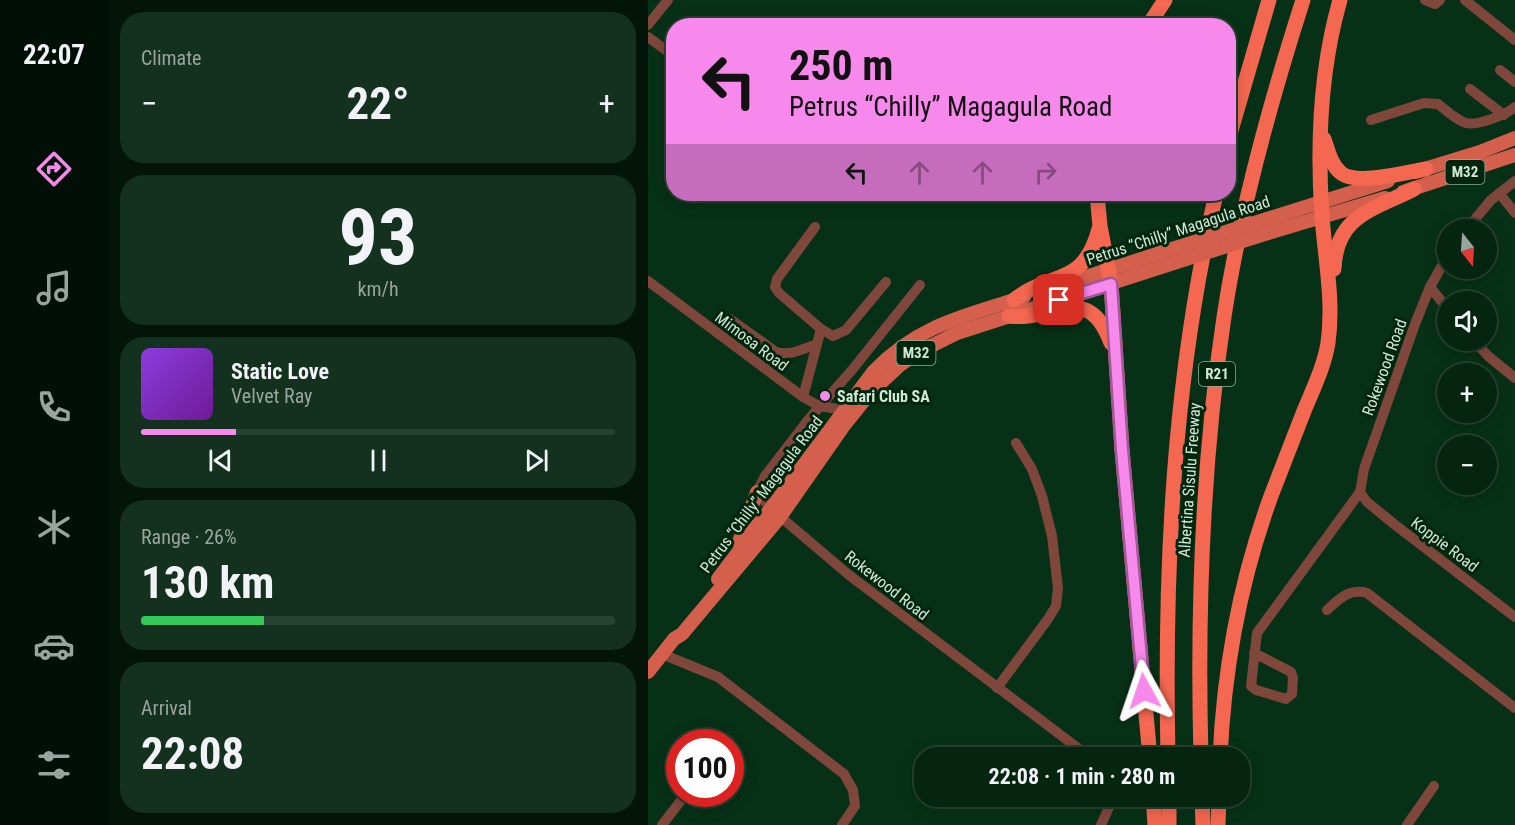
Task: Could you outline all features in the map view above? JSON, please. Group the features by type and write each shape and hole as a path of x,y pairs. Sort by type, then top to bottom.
{"highway":[{"path":"1153,18 1165,0"},
{"path":"1236,113 1269,0"},
{"name":"Albertina Sisulu Freeway","path":"1201,747 1199,680 1204,492 1222,328 1244,216 1280,72 1303,0"},
{"path":"1221,747 1226,675 1241,593 1271,497 1324,361 1330,322 1330,297 1322,209 1321,130 1326,62 1340,0"},
{"path":"1321,130 1335,166 1347,177 1366,178 1426,169"},
{"path":"1330,297 1334,284 1335,255 1347,227 1361,215 1414,189"},
{"path":"1097,201 1110,277 1122,450 1149,747"},
{"name":"Albertina Sisulu Freeway","path":"1168,747 1166,618 1179,412 1190,333 1215,201"},
{"path":"1014,300 1023,293 1058,280 1080,267 1092,251 1100,226"},
{"path":"1009,316 1028,316 1068,308 1083,309 1099,319 1116,357"},
{"path":"1154,807 1155,825"},
{"path":"1169,807 1169,825"},
{"path":"1202,807 1203,825"},
{"path":"1218,825 1219,807"}],"main road":[{"name":"Petrus “Chilly” Magagula Road","path":"648,672 674,639 682,634 845,424 885,378 917,353 957,333 1009,316 1110,277 1172,249 1268,226 1322,209 1515,138"},
{"name":"Petrus “Chilly” Magagula Road","path":"1322,209 1414,189 1515,155"},
{"name":"Petrus “Chilly” Magagula Road","path":"674,639 676,630 775,513 844,410 874,370 913,338 956,317 1014,300 1186,259 1268,226"},
{"path":"721,575 741,537 757,492"}],"street":[{"path":"648,25 668,0"},
{"path":"1425,0 1435,4 1440,0"},
{"path":"1465,0 1515,40"},
{"path":"648,37 666,50"},
{"path":"1500,70 1515,82"},
{"path":"1470,89 1504,115"},
{"path":"1371,120 1424,103 1432,103 1438,104 1467,123 1476,123 1504,115 1515,107"},
{"path":"1476,219 1499,193 1515,181"},
{"path":"1499,193 1515,213"},
{"path":"815,227 777,279 776,287 779,293 821,329 833,336 846,330 886,282"},
{"name":"Rokewood Road","path":"1360,492 1364,469 1414,324 1437,275"},
{"name":"Mimosa Road","path":"648,281 803,397 819,406 844,410"},
{"path":"757,492 765,477 819,406 852,370 920,285"},
{"path":"1430,287 1437,296"},
{"path":"730,319 776,352 794,353 817,344"},
{"path":"803,397 821,329"},
{"path":"1484,351 1515,378"},
{"path":"997,688 1056,606 1058,588 1052,536 1042,496 1032,469 1016,443"},
{"name":"Rokewood Road","path":"757,492 775,513 849,575 1076,747"},
{"path":"1254,653 1291,672 1292,694 1286,699 1256,690 1251,686 1254,653 1257,633 1360,492"},
{"name":"Koppie Road","path":"1360,492 1367,502 1394,524 1515,617"},
{"path":"1326,610 1347,593 1366,592 1515,708"},
{"path":"662,654 718,677 844,774 853,790 855,806 842,825"},
{"path":"1407,825 1434,786"},
{"path":"662,825 676,807"},
{"path":"1101,825 1109,807"}],"place":[{"name":"Safari Club SA","path":"825,396"}],"route":[{"path":"1059,300 1111,284 1122,450 1144,691"}]}
